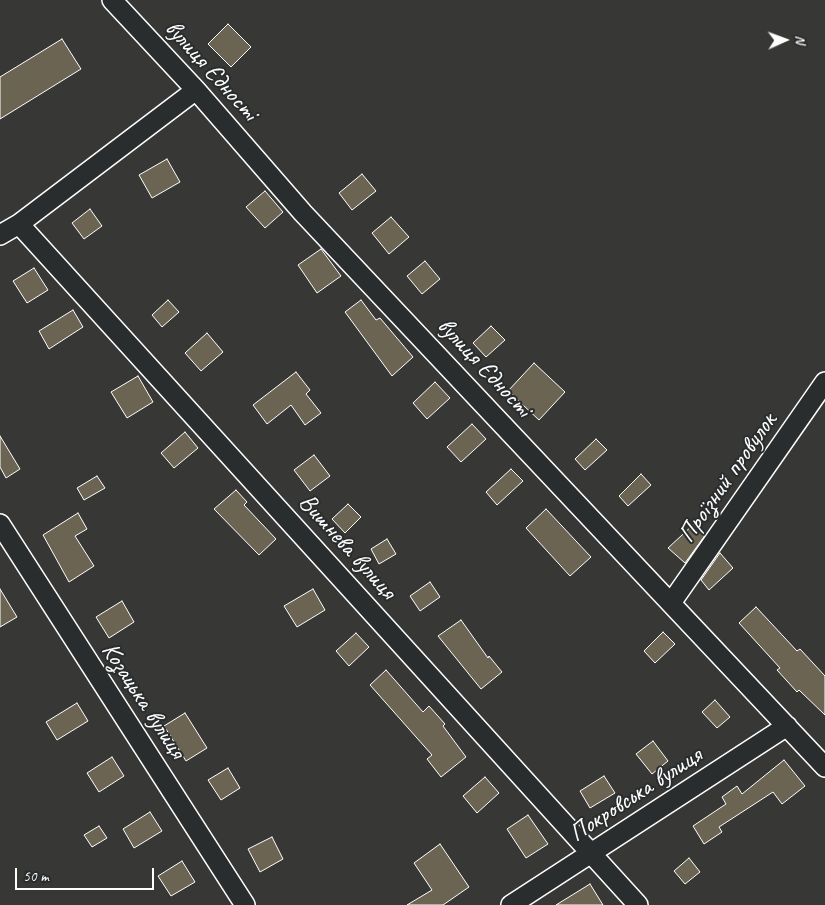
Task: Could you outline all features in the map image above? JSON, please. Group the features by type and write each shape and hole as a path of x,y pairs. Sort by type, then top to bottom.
{"street":[{"name":"вулиця Єдності","path":"112,0 196,90 303,212 825,767"},
{"path":"0,235 19,224 196,90"},
{"name":"Вишнева вулиця","path":"19,224 638,905"},
{"name":"Проїзний провулок","path":"671,603 825,382"},
{"name":"Козацька вулиця","path":"0,524 245,905"},
{"name":"Покровська вулиця","path":"511,905 787,726"}],"building":[{"path":"228,24 251,47 231,67 208,44"},
{"path":"62,39 81,69 0,119 0,77"},
{"path":"167,159 180,182 152,198 139,175"},
{"path":"362,174 376,191 352,210 339,193"},
{"path":"265,191 283,212 265,228 246,207"},
{"path":"90,209 102,226 84,239 72,223"},
{"path":"391,217 409,237 389,254 372,233"},
{"path":"321,249 341,276 317,293 298,265"},
{"path":"425,261 440,279 422,294 407,276"},
{"path":"34,268 48,290 27,303 13,281"},
{"path":"168,300 179,312 162,327 152,315"},
{"path":"361,300 376,320 380,318 413,357 392,376 345,312"},
{"path":"73,310 83,327 49,349 39,331"},
{"path":"491,326 505,340 486,357 473,343"},
{"path":"207,333 223,352 201,371 185,353"},
{"path":"534,363 565,392 539,420 508,391"},
{"path":"296,372 310,390 306,394 321,413 305,425 291,405 267,424 253,405"},
{"path":"138,376 153,402 127,418 111,392"},
{"path":"435,382 450,398 427,419 413,403"},
{"path":"472,424 486,439 461,462 447,447"},
{"path":"185,432 198,448 174,468 161,453"},
{"path":"0,436 20,469 6,478 0,467"},
{"path":"596,439 607,450 585,470 575,459"},
{"path":"314,455 330,476 310,491 294,470"},
{"path":"511,469 523,481 497,505 486,492"},
{"path":"641,474 651,485 628,506 619,496"},
{"path":"97,476 105,488 84,500 77,488"},
{"path":"236,490 247,502 244,505 276,539 259,555 214,509"},
{"path":"348,504 361,517 345,533 332,519"},
{"path":"546,509 591,557 570,576 526,528"},
{"path":"78,513 87,529 75,536 94,566 69,582 43,535"},
{"path":"695,523 706,534 685,563 668,548"},
{"path":"387,539 396,554 379,564 371,549"},
{"path":"720,553 733,568 709,590 701,580"},
{"path":"430,582 440,597 420,611 410,596"},
{"path":"0,589 17,617 0,627"},
{"path":"313,589 325,610 297,627 284,606"},
{"path":"122,601 134,622 109,638 96,617"},
{"path":"756,607 797,651 800,649 825,676 825,715 799,690 797,692 777,670 780,668 739,623"},
{"path":"461,620 488,658 489,656 502,672 481,689 438,636"},
{"path":"663,632 675,644 655,663 644,651"},
{"path":"356,633 369,647 349,666 336,651"},
{"path":"386,670 423,712 429,706 445,724 443,726 466,757 441,777 427,759 432,755 370,685"},
{"path":"715,700 730,717 717,728 702,712"},
{"path":"77,703 88,721 57,740 46,722"},
{"path":"185,713 207,748 186,761 164,726"},
{"path":"653,741 668,761 652,774 636,754"},
{"path":"112,757 124,776 99,792 87,773"},
{"path":"784,760 805,786 782,804 773,792 719,827 722,832 704,844 693,826 726,804 722,797 737,786 742,794"},
{"path":"228,768 240,788 221,800 208,780"},
{"path":"604,776 615,793 590,808 580,791"},
{"path":"485,777 499,793 477,813 463,796"},
{"path":"150,812 162,831 134,848 123,829"},
{"path":"528,815 548,844 526,858 507,829"},
{"path":"99,826 107,838 92,847 84,835"},
{"path":"272,837 283,859 260,872 248,849"},
{"path":"440,844 469,887 443,905 407,905 432,890 414,863"},
{"path":"689,858 700,872 685,884 674,871"},
{"path":"182,861 195,882 171,896 158,876"},
{"path":"590,884 603,905 556,905"}]}
